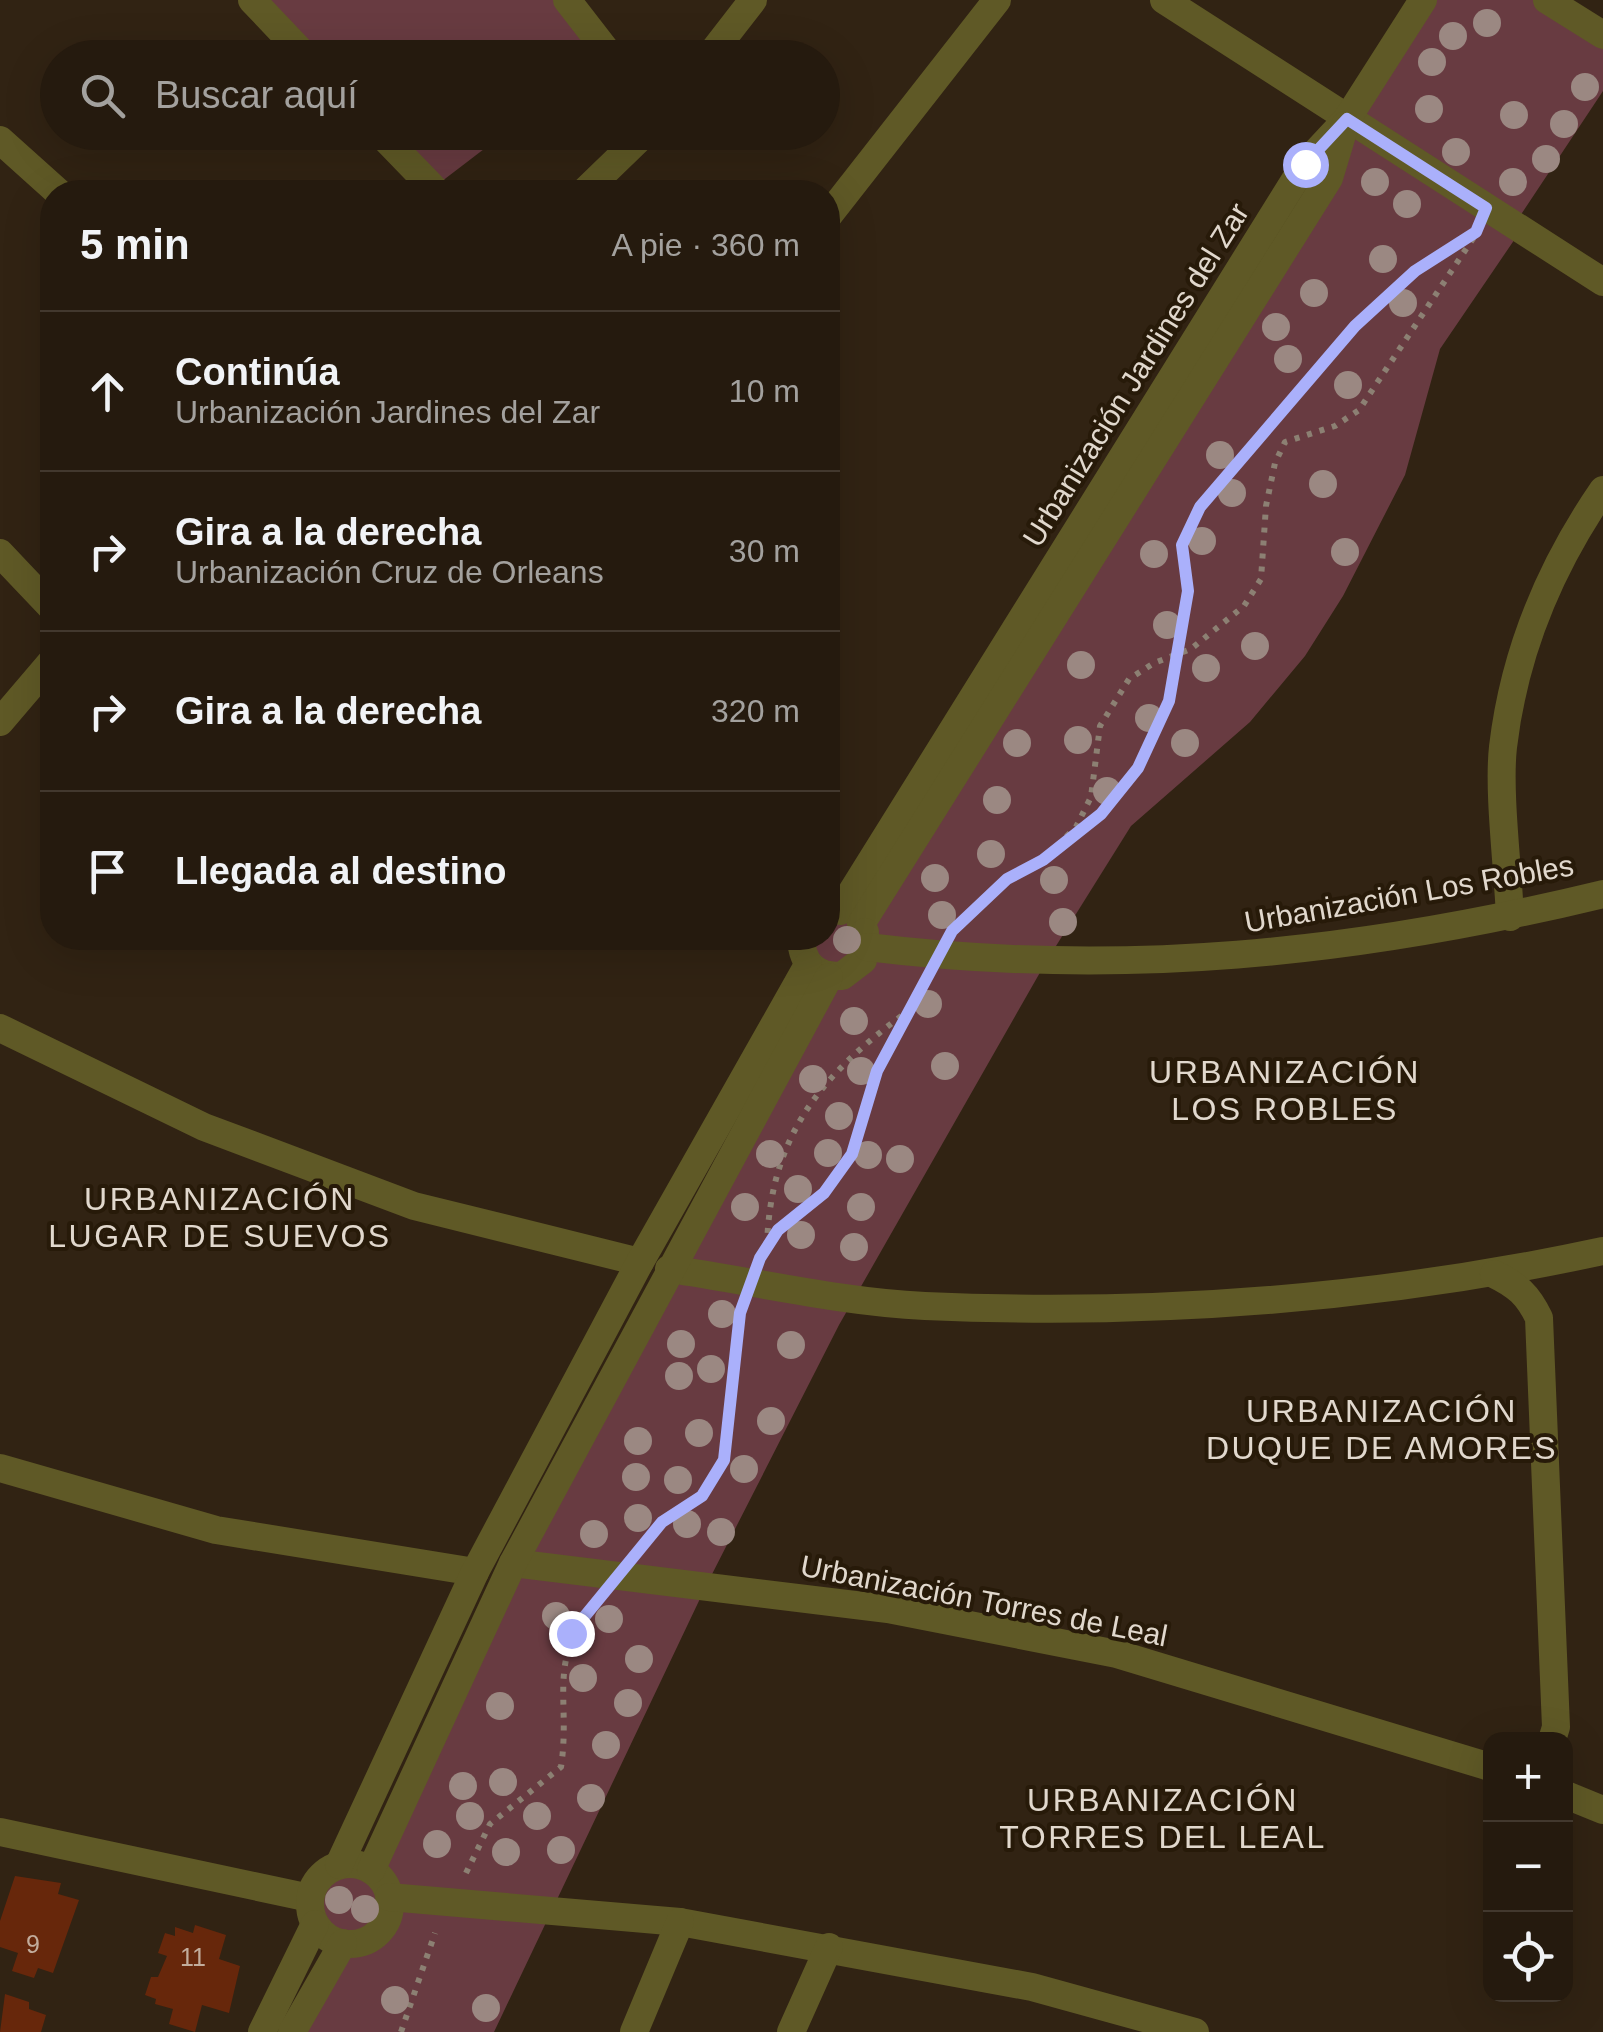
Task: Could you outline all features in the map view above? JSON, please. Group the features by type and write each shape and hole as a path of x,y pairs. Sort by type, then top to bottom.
{"street":[{"path":"252,0 290,40"},
{"path":"567,0 598,40"},
{"path":"722,40 753,0"},
{"path":"840,201 996,0"},
{"path":"1164,0 1347,119 1481,220 1603,282"},
{"name":"Urbanización Jardines del Zar","path":"813,960 854,970 849,923 1328,178 1347,119 1423,0"},
{"path":"1547,0 1603,35"},
{"path":"0,140 45,180"},
{"path":"396,150 425,180"},
{"path":"596,180 627,150"},
{"path":"1510,917 1503,748 1531,623 1568,540 1603,490"},
{"path":"0,553 40,595"},
{"path":"0,722 40,676"},
{"name":"Urbanización Los Robles","path":"849,923 939,956 1097,964 1278,954 1510,917 1603,894"},
{"path":"262,2032 312,1911 319,1877 338,1865 475,1572 640,1262 813,960"},
{"path":"370,1870 513,1564 669,1269 813,960"},
{"path":"0,1029 204,1127 414,1206 640,1262"},
{"path":"669,1269 922,1306 1210,1308 1494,1274 1603,1250"},
{"path":"1494,1274 1529,1298 1539,1318 1554,1732"},
{"path":"0,1468 216,1530 475,1572"},
{"name":"Urbanización Torres de Leal","path":"513,1564 888,1609 1117,1654 1483,1766"},
{"path":"1573,1798 1603,1810"},
{"path":"0,1832 312,1911 343,1943"},
{"path":"338,1865 370,1870 389,1897 386,1922 378,1932 368,1940 343,1943"},
{"path":"389,1897 680,1922 1032,1987 1195,2032"},
{"path":"634,2032 680,1922"},
{"path":"292,2032 343,1943"},
{"path":"790,2032 829,1947"}],"path":[{"path":"401,2032 431,1940 490,1824 561,1767 563,1662 571,1633 662,1522 702,1496 724,1460 732,1415 738,1329 767,1247 778,1230 824,1193 852,1154 877,1071 952,931 1007,879 1043,860 1076,827 1090,797 1100,726 1129,679 1218,630 1244,606 1261,579 1266,506 1275,463 1285,442 1304,432 1336,426 1359,410 1400,344 1466,255 1481,220"},
{"path":"1060,843 1101,814 1138,768 1169,701 1188,591 1182,545 1200,507 1355,326 1415,271 1481,220"},
{"path":"767,1247 768,1214 780,1160 800,1116 823,1082 908,1010"}],"shaded area":[{"path":"252,0 567,0 592,40 291,40"},
{"path":"1423,0 1547,0 1603,35 1603,91 1514,225 1521,230 1440,349 1405,475 1343,596 1305,656 1250,722 1131,826 1046,962 839,1325 707,1584 494,2032 292,2032 355,1943 375,1932 386,1917 388,1898 380,1877 513,1563 866,935"},
{"path":"396,150 483,150 443,180 425,180"},
{"path":"843,919 856,930 853,961 823,965 816,950 840,950"},
{"path":"350,1874 371,1883 380,1904 371,1925 350,1934 329,1925 320,1904 329,1883"}],"building":[{"path":"15,1876 61,1883 58,1894 79,1900 53,1973 38,1968 34,1978 12,1971 18,1953 0,1947 0,1921"},
{"path":"195,1925 226,1935 219,1959 240,1966 229,2013 202,2005 195,2032 169,2024 173,2009 155,2004 156,1999 145,1995 151,1977 158,1977 167,1956 158,1953 165,1933 175,1936 175,1927 193,1933"},
{"path":"5,1994 29,2002 29,2009 46,2015 41,2032 0,2032"}],"district":[{"name":"URBANIZACIÓN LOS ROBLES","path":"1285,1090"},
{"name":"URBANIZACIÓN LUGAR DE SUEVOS","path":"220,1218"},
{"name":"URBANIZACIÓN DUQUE DE AMORES","path":"1382,1430"},
{"name":"URBANIZACIÓN TORRES DEL LEAL","path":"1163,1818"}],"route":[{"path":"571,1633 662,1522 702,1496 724,1460 732,1415 732,1361 740,1313 760,1258 778,1230 824,1193 852,1154 866,1118 877,1071 952,931 1007,879 1043,860 1101,814 1138,768 1169,701 1188,591 1182,545 1200,507 1246,448 1355,326 1415,271 1476,232 1486,208 1347,119 1305,164"}]}
